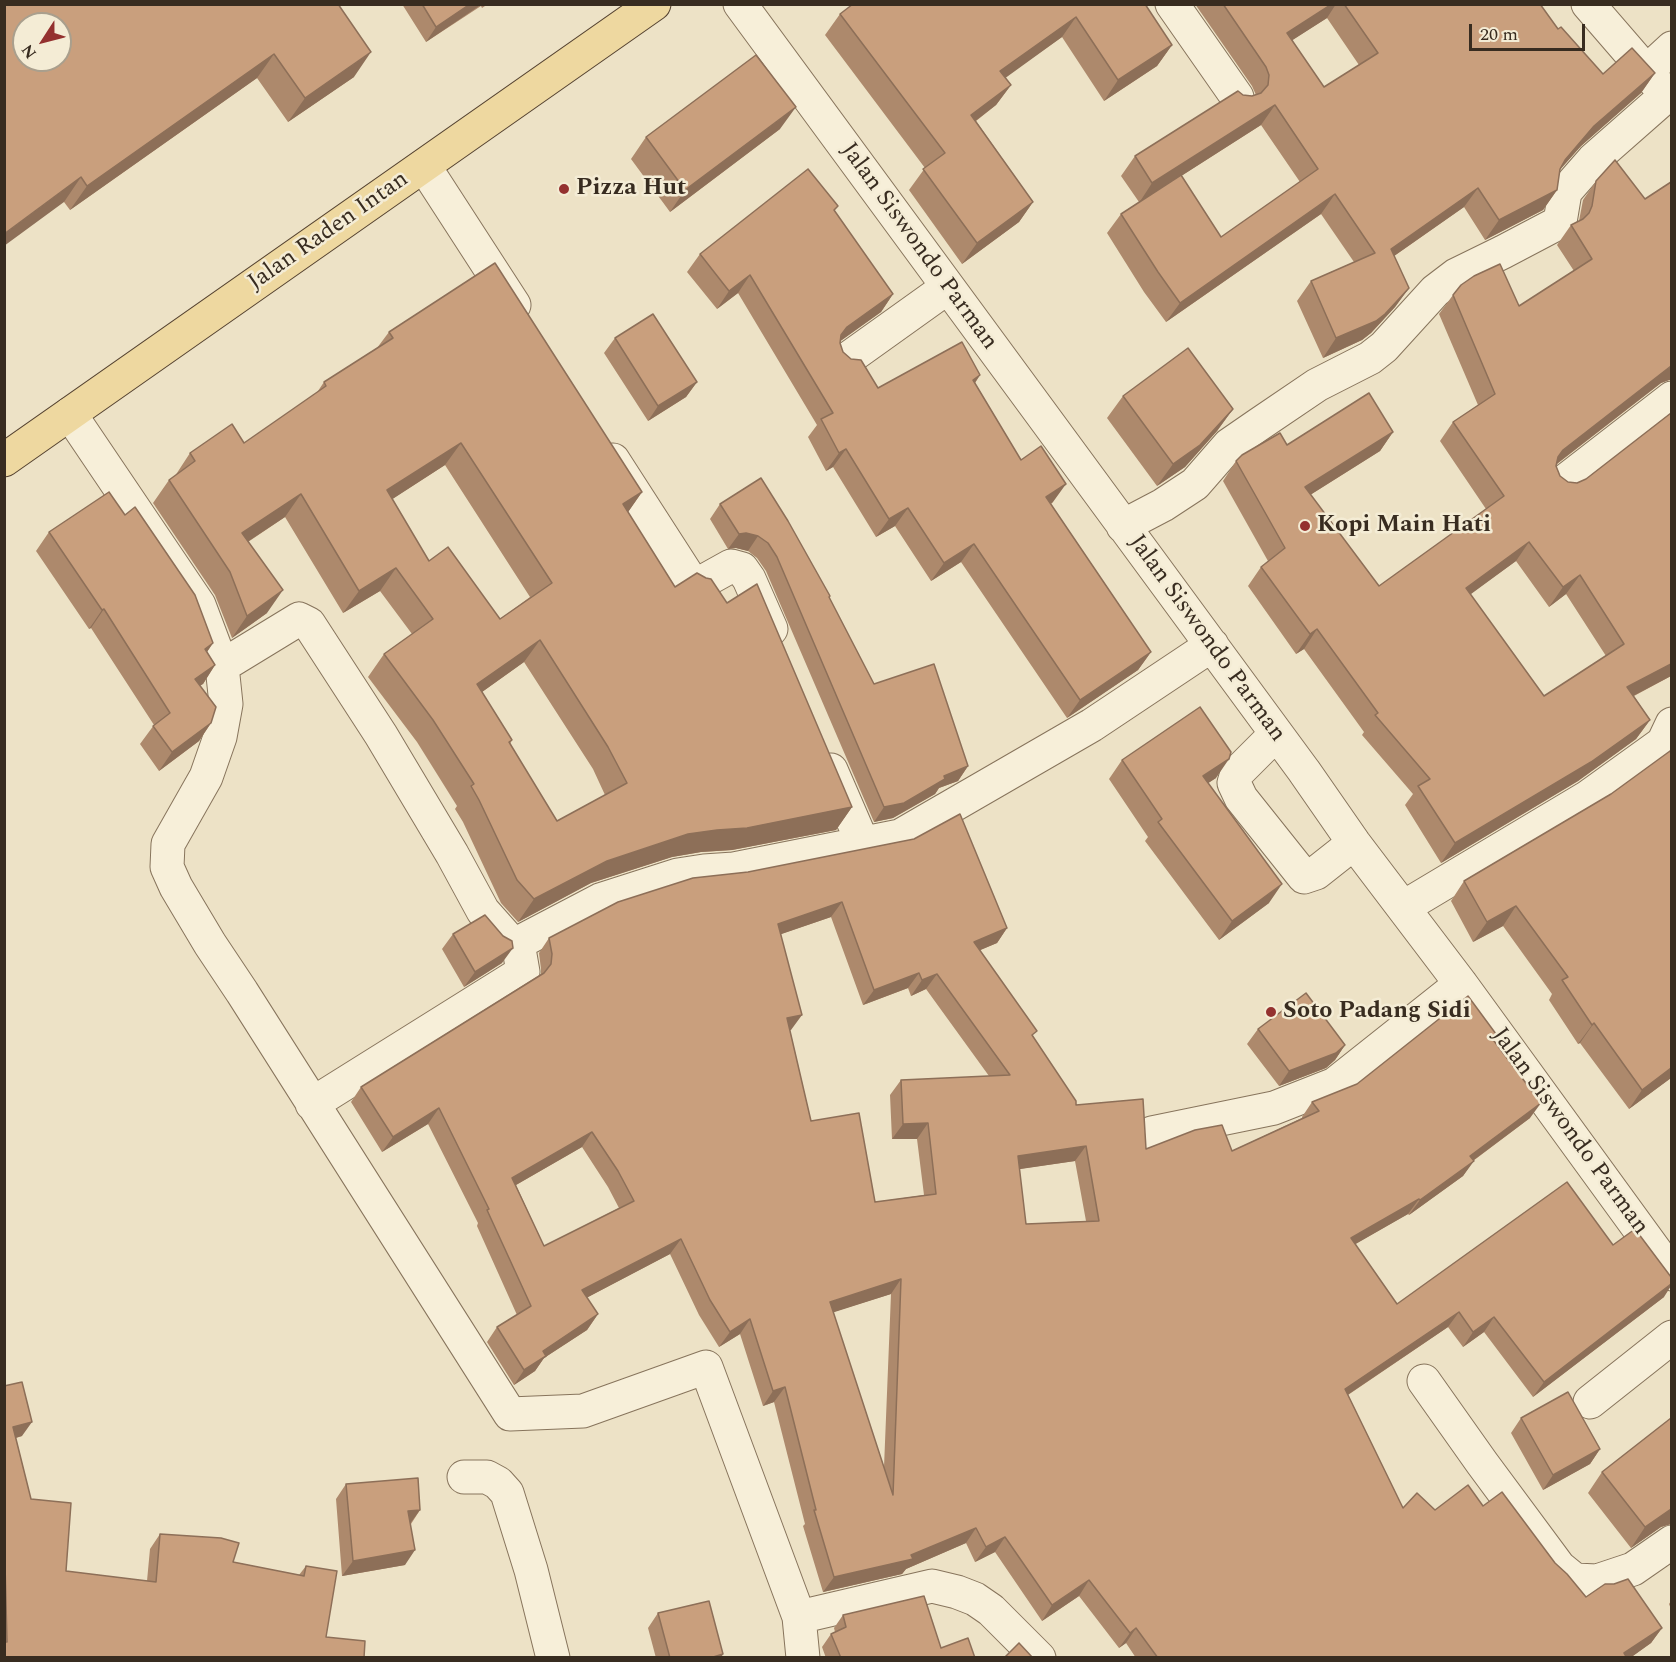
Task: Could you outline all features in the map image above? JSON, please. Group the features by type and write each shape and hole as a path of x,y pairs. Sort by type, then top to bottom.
{"main road":[{"name":"Jalan Raden Intan","path":"4,460 654,4"}],"street":[{"name":"Jalan Siswondo Parman","path":"740,4 1212,645 1354,843 1461,984 1671,1274"},
{"path":"1172,4 1237,97"},
{"path":"1588,4 1662,89"},
{"path":"1123,526 1163,506 1195,484 1229,445 1258,425 1317,385 1370,358 1384,347 1435,291 1456,275 1560,222 1565,192 1662,89 1671,48"},
{"path":"424,166 527,327"},
{"path":"846,360 948,287"},
{"path":"1561,484 1671,398"},
{"path":"70,414 199,605 222,666 226,704 220,738 206,777 168,843 167,867 176,887 510,1414 584,1411 706,1367 799,1617 803,1658"},
{"path":"599,437 689,578 695,583 704,581 730,566 742,569 749,579 781,653"},
{"path":"222,666 299,619 309,624 381,735 483,911 507,938 518,943"},
{"path":"518,943 600,900 678,875 734,869 900,836 1092,725 1212,645"},
{"path":"1404,907 1588,797 1663,743 1671,724"},
{"path":"1276,734 1237,773 1234,783 1241,798 1304,877 1317,873 1354,843"},
{"path":"822,748 863,844"},
{"path":"312,1104 524,972 518,943"},
{"path":"1152,1133 1274,1108 1335,1084 1461,984"},
{"path":"1590,1402 1671,1337"},
{"path":"1424,1381 1559,1567 1575,1580 1597,1581 1634,1569 1671,1542"},
{"path":"464,1477 487,1477 498,1483 507,1493 531,1570 553,1658"},
{"path":"799,1617 932,1586 975,1599 991,1610 1040,1658"}],"building":[{"path":"4,4 338,4 371,52 305,98 274,54 87,186 81,177 4,234"},
{"path":"422,4 470,4 436,27"},
{"path":"853,4 1145,4 1172,45 1118,80 1076,17 1000,71 1011,85 971,115 1033,202 977,243 923,169 945,153 840,14"},
{"path":"1223,4 1332,4 1287,33 1324,87 1378,53 1344,4 1540,4 1558,29 1561,27 1603,74 1632,48 1655,73 1594,126 1565,160 1560,169 1557,190 1499,220 1478,188 1391,249 1409,288 1376,321 1336,338 1311,281 1375,253 1335,194 1180,303 1121,214 1181,175 1221,237 1318,169 1275,105 1152,183 1135,156 1238,91 1243,95 1252,96 1261,93 1268,85 1269,75 1266,67"},
{"path":"756,55 796,107 685,190 646,137"},
{"path":"1615,160 1645,199 1671,182 1671,366 1563,450 1556,466 1560,476 1568,482 1577,483 1586,479 1671,413 1671,664 1627,687 1650,720 1591,762 1455,843 1418,786 1430,779 1375,715 1378,713 1317,629 1310,634 1261,567 1285,548 1236,461 1242,455 1280,433 1287,445 1369,393 1393,432 1305,487 1379,586 1504,496 1453,422 1495,394 1453,295 1461,285 1474,276 1500,264 1519,306 1592,259 1571,225 1589,213 1596,181","holes":["1529,542 1563,587 1580,575 1624,644 1544,696 1466,588"]},
{"path":"808,169 838,206 834,210 893,294 847,327 841,335 840,343 843,352 851,359 861,360 878,388 962,342 980,375 973,380 1021,460 1041,446 1066,484 1046,497 1151,652 1080,700 974,544 944,563 908,508 889,519 846,449 839,453 821,419 833,413 750,275 729,291 700,254"},
{"path":"495,263 642,492 623,504 675,587 697,573 711,579 727,603 757,584 852,807 747,828 688,834 607,861 534,899 517,880 471,786 474,784 433,720 384,654 433,619 396,568 359,591 301,494 242,533 283,590 247,616 230,572 169,480 195,461 190,453 232,424 244,443 326,386 324,382 393,338 389,332","holes":["461,443 552,583 500,619 448,547 429,561 387,490","540,640 608,747 627,783 557,821 509,742 512,740 477,684"]},
{"path":"653,314 697,382 658,406 615,338"},
{"path":"1188,348 1233,409 1200,445 1173,464 1123,396"},
{"path":"761,478 830,596 874,684 934,664 968,766 944,776 945,779 904,803 884,807 777,557 768,543 758,536 739,534 720,504"},
{"path":"109,492 125,515 135,507 195,595 213,643 205,649 215,665 195,679 216,707 211,723 172,752 153,726 170,713 104,609 102,610 49,532"},
{"path":"1200,707 1231,752 1229,759 1203,776 1282,884 1232,921 1158,822 1162,819 1122,760"},
{"path":"1670,751 1671,1068 1642,1090 1594,1023 1592,1025 1562,980 1568,977 1516,906 1487,922 1464,881 1611,794"},
{"path":"960,814 1007,928 974,942 1037,1031 1032,1035 1076,1101 1076,1105 1143,1099 1146,1149 1195,1130 1222,1125 1232,1151 1319,1111 1312,1102 1357,1084 1468,996 1496,1034 1491,1037 1541,1103 1470,1156 1474,1161 1420,1200 1351,1238 1397,1304 1567,1182 1613,1245 1635,1229 1671,1277 1671,1284 1544,1382 1494,1317 1473,1332 1459,1312 1345,1389 1403,1508 1417,1493 1435,1510 1468,1485 1483,1506 1502,1492 1555,1563 1586,1597 1605,1584 1614,1584 1628,1579 1662,1628 1624,1653 1627,1658 1158,1658 1136,1628 1130,1633 1089,1580 1052,1605 1005,1537 986,1547 976,1528 911,1555 913,1559 834,1577 814,1510 816,1510 785,1387 773,1391 750,1319 730,1332 710,1300 681,1239 582,1290 598,1314 543,1351 546,1356 524,1370 497,1327 531,1306 487,1210 489,1209 439,1108 393,1137 361,1087 544,973 551,964 549,938 618,902 693,878 748,872 914,839","holes":["842,902 874,990 919,973 922,980 937,974 1010,1075 901,1080 903,1124 928,1123 936,1194 875,1202 859,1113 811,1121 787,1018 802,1015 778,924","592,1132 618,1171 634,1201 544,1246 512,1178","1086,1146 1099,1221 1026,1224 1018,1156","901,1279 893,1495 830,1302"]},
{"path":"485,915 503,936 512,941 513,948 475,972 453,934"},
{"path":"1306,993 1345,1045 1336,1053 1289,1071 1258,1029"},
{"path":"22,1382 32,1422 13,1427 31,1499 71,1503 66,1571 156,1582 160,1534 221,1538 239,1543 233,1562 304,1576 306,1566 337,1571 326,1637 365,1641 364,1658 4,1658 4,1642 7,1642 4,1564 4,1386"},
{"path":"1568,1392 1600,1449 1553,1475 1521,1418"},
{"path":"1671,1418 1671,1509 1645,1527 1602,1472"},
{"path":"418,1478 420,1510 408,1511 415,1550 353,1561 346,1484"},
{"path":"924,1596 941,1648 968,1638 975,1658 841,1658 831,1634 846,1627 843,1615"},
{"path":"709,1601 723,1654 710,1658 670,1658 658,1613"},
{"path":"1019,1643 1033,1658 1004,1658"}],"place":[{"name":"Pizza Hut","path":"564,189"},
{"name":"Kopi Main Hati","path":"1305,526"},
{"name":"Soto Padang Sidi","path":"1271,1012"}]}
